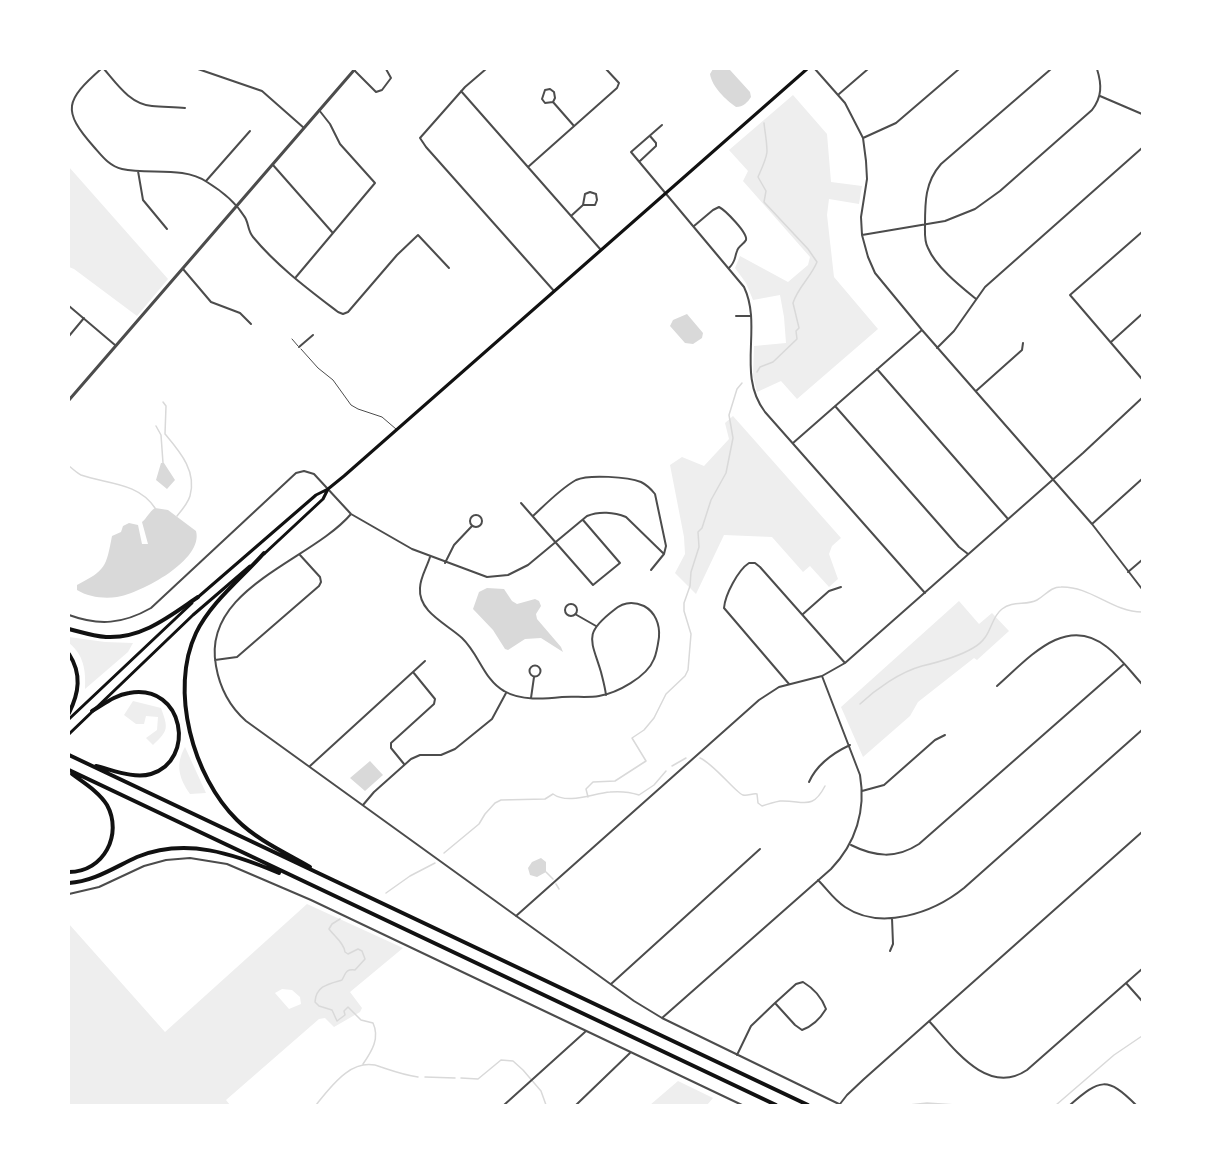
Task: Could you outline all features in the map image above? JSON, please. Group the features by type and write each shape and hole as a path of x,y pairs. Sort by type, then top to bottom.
{"highway":[{"path":"264,553 217,604 197,631 192,642 186,666 185,684 185,705 190,729 207,780 238,822 276,848 337,882"},
{"path":"69,629 105,636 140,632 164,620 198,597"},
{"path":"69,654 78,679 77,698 69,713"},
{"path":"87,764 132,775 150,774 168,762 176,750 179,738 179,726 173,712 166,702 153,695 137,692 120,695 92,711"},
{"path":"69,755 808,1105"},
{"path":"69,771 106,803 114,826 108,847 99,861 82,871 69,872"},
{"path":"69,771 776,1105"},
{"path":"69,883 88,881 140,856 192,847 239,857 315,887"}],"main road":[{"path":"69,719 198,597 316,495 328,489 807,69"},
{"path":"70,733 193,615 324,499 328,489"}],"street":[{"path":"185,108 150,106 138,102 126,94 103,69 78,90 70,106 78,128 104,159 117,167 138,171 185,174 206,181 237,205 245,217 252,236 275,261 341,314 348,312 397,255 418,235 449,268"},
{"path":"198,69 256,88 304,128"},
{"path":"69,400 354,69 376,92 382,90 391,78 386,69"},
{"path":"486,69 461,91 420,138 554,291"},
{"path":"528,167 617,88 619,83 606,69"},
{"path":"815,69 839,94 854,116 863,138 867,179 861,218 862,235 875,273 937,348 1092,524 1142,589"},
{"path":"839,94 868,69"},
{"path":"863,138 896,123 959,69"},
{"path":"976,298 955,281 933,256 926,242 925,196 929,183 936,170 1051,69"},
{"path":"862,235 925,225 960,216 988,200 1089,113 1100,96 1097,69"},
{"path":"550,89 554,92 553,102 545,103 542,99 545,90 550,89"},
{"path":"461,91 601,250"},
{"path":"1100,96 1142,114"},
{"path":"553,102 574,126"},
{"path":"296,277 375,183 340,144 320,110"},
{"path":"662,125 632,152 729,267 746,292 751,315 750,374 753,390 762,408 925,593"},
{"path":"206,181 250,131"},
{"path":"640,161 656,146 650,136"},
{"path":"937,348 954,331 976,298 992,282 1142,148"},
{"path":"273,165 333,233"},
{"path":"138,171 143,200 167,229"},
{"path":"572,216 584,205 585,194 590,192 596,194 595,205 584,205"},
{"path":"694,226 713,210 719,207 724,210 746,237 737,250 736,261 729,267"},
{"path":"1142,232 1070,295 1142,379"},
{"path":"183,268 211,302 240,314 251,324"},
{"path":"69,306 116,346"},
{"path":"1110,343 1142,314"},
{"path":"736,316 751,315"},
{"path":"69,336 84,318"},
{"path":"793,443 922,330"},
{"path":"299,347 313,334"},
{"path":"976,391 1022,350 1023,343"},
{"path":"877,369 1008,519"},
{"path":"516,916 759,700 774,690 822,676 845,663 1142,398"},
{"path":"835,406 959,547 968,554"},
{"path":"69,615 101,623 112,623 134,617 151,608 296,473 304,471 314,474 351,514 412,549 486,577 503,576 528,565 587,516 597,513 623,515 656,549 664,554"},
{"path":"533,516 578,479 602,477 634,480 645,484 655,495 666,542 664,554 651,570"},
{"path":"1092,524 1142,479"},
{"path":"521,503 593,585 620,563 583,520"},
{"path":"351,514 340,526 251,587 232,605 225,616 214,647 220,684 227,701 246,721 611,984 662,1018 841,1105 847,1095 1142,832"},
{"path":"476,515 482,520 480,526 472,526 470,518 476,515"},
{"path":"445,563 454,545 472,526"},
{"path":"215,660 237,657 319,586 320,577 300,555"},
{"path":"430,557 420,587 424,605 465,641 492,682 506,692 544,700 606,695 627,686 652,663 658,646 658,626 652,611 634,603 618,607 596,626 592,634 592,647 606,695"},
{"path":"1128,572 1142,560"},
{"path":"789,684 724,608 726,598 742,569 752,562 760,567 845,663"},
{"path":"802,615 829,591 841,587"},
{"path":"575,615 577,607 572,603 568,604 565,608 566,613 596,626"},
{"path":"997,686 1046,643 1064,636 1081,635 1095,639 1108,647 1142,684"},
{"path":"310,766 425,661"},
{"path":"850,844 866,852 881,855 900,854 919,844 1124,664"},
{"path":"404,764 391,748 391,743 434,704 435,699 413,672"},
{"path":"531,698 534,676"},
{"path":"662,1018 838,862 850,844 860,816 862,791 858,765 822,676"},
{"path":"363,805 404,764 420,755 441,755 452,751 492,719 506,692"},
{"path":"818,880 836,900 864,915 892,918 925,911 959,892 1142,730"},
{"path":"862,791 887,783 935,740 945,735"},
{"path":"809,782 814,771 834,753 850,745"},
{"path":"611,984 760,849"},
{"path":"69,894 99,888 144,866 165,860 190,858 215,861 311,900 742,1105"},
{"path":"890,951 893,944 892,918"},
{"path":"930,1021 960,1055 974,1067 991,1076 1007,1078 1027,1070 1142,969"},
{"path":"737,1055 751,1026 775,1003 796,984 803,982 810,987 826,1009 822,1016 802,1030 775,1003"},
{"path":"1126,983 1142,1001"},
{"path":"504,1105 585,1032"},
{"path":"576,1105 630,1053"},
{"path":"1070,1105 1093,1087 1103,1084 1114,1086 1122,1091 1136,1105"}],"lane":[{"path":"291,339 318,368 333,380 351,405 382,417 396,430"}],"shaded area":[{"path":"713,69 730,70 750,92 751,97 748,101 736,107 728,101 711,79 710,74"},
{"path":"793,95 827,134 831,182 862,186 859,204 829,199 827,215 834,277 878,329 797,399 781,381 757,392 753,376 754,346 786,343 784,317 780,295 753,300 746,283 735,268 740,256 788,282 808,265 810,257 743,181 748,171 729,150"},
{"path":"69,167 168,279 137,316 69,267"},
{"path":"687,314 703,333 702,338 693,344 685,343 670,326 673,320"},
{"path":"733,416 841,538 832,546 829,554 838,579 829,587 810,566 803,572 772,537 724,535 696,594 675,573 685,554 684,537 670,465 682,457 704,466 729,439 725,423"},
{"path":"161,463 164,463 175,480 167,489 156,480"},
{"path":"155,508 168,510 196,531 196,542 181,564 155,582 117,597 96,597 77,590 77,585 94,575 103,566 112,536 121,532 123,526 129,523 138,525 142,544 148,544 142,522"},
{"path":"487,588 504,589 512,601 517,604 535,599 539,601 541,606 536,614 537,619 563,652 541,638 525,639 508,650 505,649 493,630 473,609 479,592"},
{"path":"959,601 979,624 992,613 1009,631 977,660 974,658 918,702 910,716 863,757 841,707"},
{"path":"69,637 133,643 128,652 85,689 83,664 78,653 69,643"},
{"path":"133,701 161,708 166,728 153,745 146,738 157,730 158,717 146,716 144,724 136,724 124,715"},
{"path":"185,747 206,793 190,794 183,782 179,766"},
{"path":"370,761 383,775 365,791 350,778"},
{"path":"541,858 546,862 546,872 537,877 530,875 528,868 532,862"},
{"path":"307,904 403,948 350,992 362,1008 360,1012 334,1027 325,1018 319,1019 226,1100 230,1105 69,1105 69,924 165,1032","holes":["282,989 292,990 300,997 301,1004 289,1009 275,993"]},
{"path":"678,1081 713,1098 707,1105 650,1105"}],"waterway":[{"path":"757,372 760,367 773,362 797,339 796,331 799,328 793,303 817,262 808,249 764,202 766,191 758,177 767,152 764,123"},
{"path":"588,797 586,789 593,782 615,781 646,761 632,738 644,730 654,718 666,694 685,676 688,670 691,634 684,603 699,547 698,532 702,528 711,500 726,473 733,438 729,415 737,389 742,383"},
{"path":"163,402 166,406 165,434 186,462 191,478 192,487 189,499 177,516"},
{"path":"156,426 161,435 163,463"},
{"path":"69,466 81,475 121,485 140,493 155,508"},
{"path":"860,704 905,672 955,657 973,648 984,639 998,613 1006,606 1033,602 1054,588 1082,590 1121,608 1142,612"},
{"path":"672,766 686,758"},
{"path":"700,758 712,766 740,794 757,794 758,803 762,806 780,801 811,801 816,799 825,786"},
{"path":"444,853 479,824 495,803 501,800 545,799 553,794 566,798 581,798 614,792 639,795 654,785 666,771"},
{"path":"386,893 410,876 435,863"},
{"path":"546,872 553,879"},
{"path":"556,884 559,889"},
{"path":"340,919 329,929 341,943 345,952 348,954 358,949 362,951 365,959 355,970 346,972 342,980 320,989 315,1002 319,1006 332,1010 337,1021 345,1015 344,1011 348,1007 361,1020 373,1023 375,1039 363,1064"},
{"path":"1056,1105 1114,1055 1142,1036"},
{"path":"461,1078 478,1079 501,1060 513,1061 541,1091 546,1105"},
{"path":"316,1105 336,1081 361,1065 381,1067 418,1077"},
{"path":"425,1077 455,1078"},
{"path":"909,1105 927,1103 956,1105"}]}
